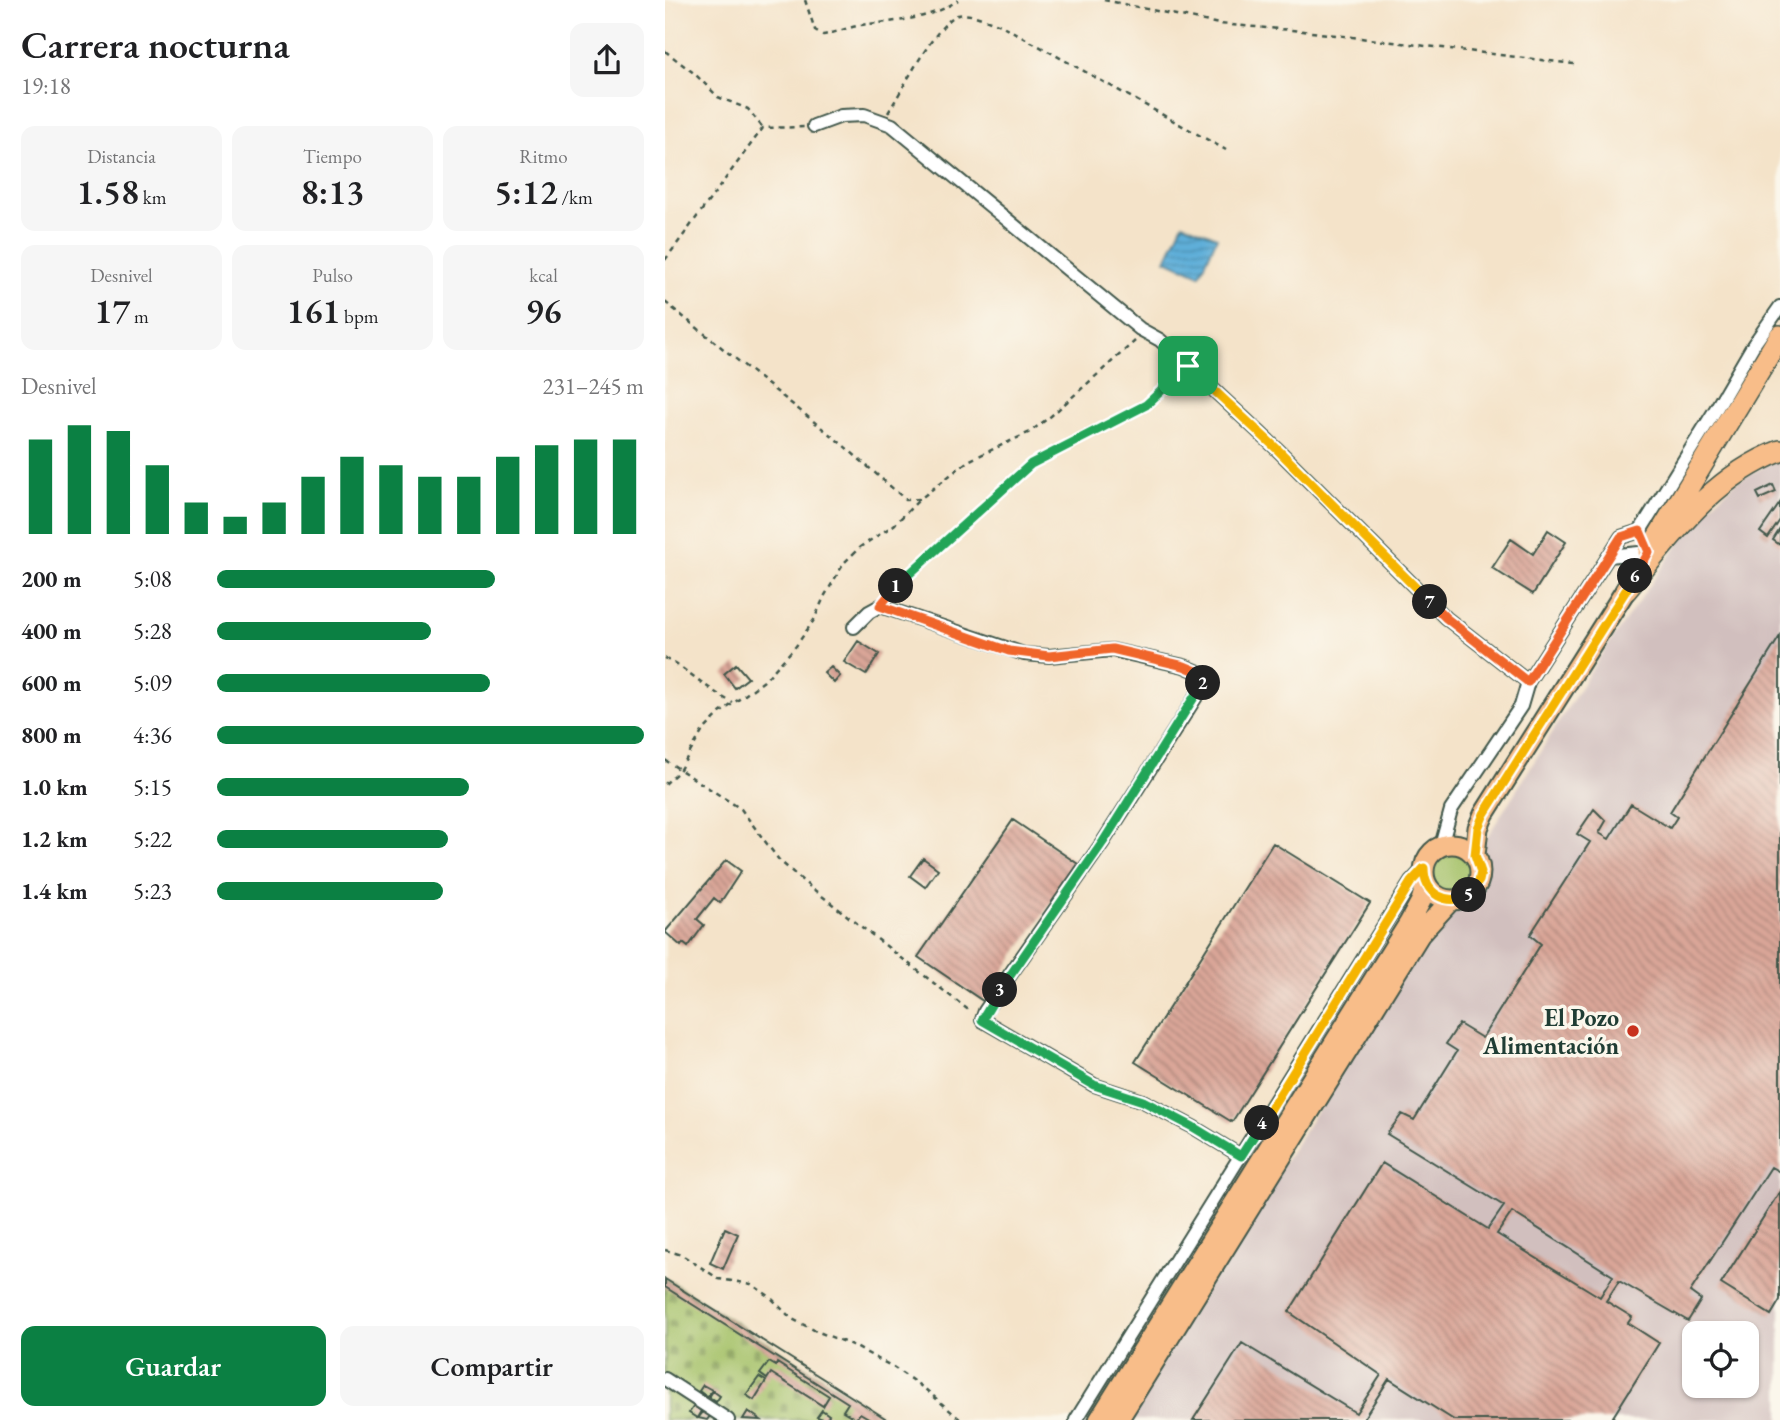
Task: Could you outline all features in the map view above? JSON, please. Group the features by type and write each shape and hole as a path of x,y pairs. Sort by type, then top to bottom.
{"highway":[{"path":"1649,552 1780,336"},
{"path":"1759,370 1780,343"},
{"path":"1712,446 1780,364"},
{"path":"1626,590 1699,503 1729,478 1760,458 1780,451"}],"main road":[{"path":"1475,855 1478,828 1484,814 1649,552"},
{"path":"1099,1420 1409,923 1421,901 1427,859 1484,814"},
{"path":"1118,1420 1420,934 1451,900 1469,895 1475,889 1481,872 1475,855 1468,848 1445,845"},
{"path":"1425,876 1436,896 1451,900"}],"street":[{"path":"814,126 841,116 865,115 892,125 1146,332 1160,340 1277,449 1446,618 1528,682"},
{"path":"1445,845 1451,810 1521,706 1528,682 1621,537 1640,531 1754,344 1780,307"},
{"path":"1609,556 1649,552 1640,531"},
{"path":"854,626 880,606 1024,654 1049,656 1112,649 1184,666 1202,676 1201,689 1103,842 985,1011 982,1020 1094,1085 1143,1101 1241,1156"},
{"path":"1076,1420 1411,882 1425,876"},
{"path":"665,1379 729,1420"}],"path":[{"path":"805,0 815,30 823,35 859,26 920,17 942,10 958,0"},
{"path":"1104,0 1219,24 1574,64"},
{"path":"883,122 935,36 950,19 967,14 1001,25 1226,150"},
{"path":"665,51 695,74 717,97 748,109 763,128 795,129 814,126"},
{"path":"665,260 763,128"},
{"path":"665,302 843,445 906,500 920,499"},
{"path":"665,784 679,771 702,732 733,703 764,681 796,646 814,620 844,563 860,547 894,525 920,499 968,461 1030,432 1146,332"},
{"path":"880,606 894,588 1031,464 1146,405 1188,366"},
{"path":"665,658 733,703"},
{"path":"665,760 741,809 779,860 804,882 982,1020"},
{"path":"665,1250 682,1255 719,1279 751,1284 769,1296 792,1319 852,1345 893,1367 925,1389 961,1420"}],"shaded area":[{"path":"1780,458 1780,1420 1124,1420 1595,664 1696,519 1736,482"}],"green space":[{"path":"1452,847 1470,854 1477,872 1470,890 1452,897 1434,890 1427,872 1434,854"},
{"path":"665,1278 885,1418 884,1420 665,1420"}],"water":[{"path":"1183,223 1217,237 1200,275 1166,260"}],"building":[{"path":"1773,485 1776,492 1760,499 1757,493"},
{"path":"1780,503 1780,520 1768,538 1760,532"},
{"path":"1780,529 1780,545 1773,540"},
{"path":"1548,530 1566,542 1533,594 1492,568 1511,539 1533,554"},
{"name":"El Pozo Alimentación","path":"1780,636 1780,1172 1771,1167 1690,1292 1701,1300 1688,1321 1619,1281 1606,1301 1632,1317 1628,1323 1659,1343 1611,1420 1454,1420 1389,1379 1364,1418 1367,1420 1193,1420 1242,1343 1356,1413 1381,1375 1289,1312 1382,1163 1488,1229 1504,1206 1387,1134 1402,1114 1414,1120 1457,1051 1446,1044 1459,1024 1482,1038 1541,944 1530,935 1590,842 1577,834 1594,809 1606,821 1599,833 1609,839 1631,804 1670,828 1677,817 1670,812","holes":["1512,1212 1613,1276 1600,1297 1497,1234"]},
{"path":"858,641 879,654 866,675 844,662"},
{"path":"736,664 748,678 735,688 724,674"},
{"path":"831,667 840,676 834,683 824,673"},
{"path":"1013,820 1078,864 983,1001 918,957"},
{"path":"1273,843 1370,903 1232,1122 1135,1062"},
{"path":"923,858 938,869 925,887 910,876"},
{"path":"726,860 741,871 720,903 714,898 697,919 704,925 688,947 683,943 681,946 665,932"},
{"path":"1780,1191 1780,1300 1771,1315 1721,1284"},
{"path":"725,1228 738,1234 723,1269 710,1263"},
{"path":"665,1279 885,1418 884,1420 872,1420 860,1413 856,1419 843,1411 848,1403 665,1287"},
{"path":"769,1362 776,1366 777,1363 829,1396 823,1406 771,1373 767,1379 760,1374"},
{"path":"759,1377 766,1381 754,1400 746,1395"},
{"path":"703,1385 712,1390 707,1397 699,1391"},
{"path":"713,1391 720,1396 716,1402 709,1397"},
{"path":"694,1406 701,1411 697,1418 689,1413"},
{"path":"822,1410 829,1415 826,1420 817,1417"},
{"path":"748,1411 761,1420 743,1419"},
{"path":"703,1412 710,1416 707,1420 698,1418"}],"place":[{"name":"El Pozo Alimentación","path":"1633,1031"}],"route":[{"path":"1188,366 1277,449 1446,618 1528,682 1621,537 1640,531 1649,552 1484,814 1476,841 1475,855 1481,872 1475,889 1460,899 1451,900 1436,896 1426,883 1424,868 1411,882 1241,1156 1143,1101 1094,1085 982,1020 985,1011 1103,842 1201,689 1202,676 1184,666 1112,649 1049,656 1009,651 880,606 894,588 1031,464 1146,405 1188,366"}]}
